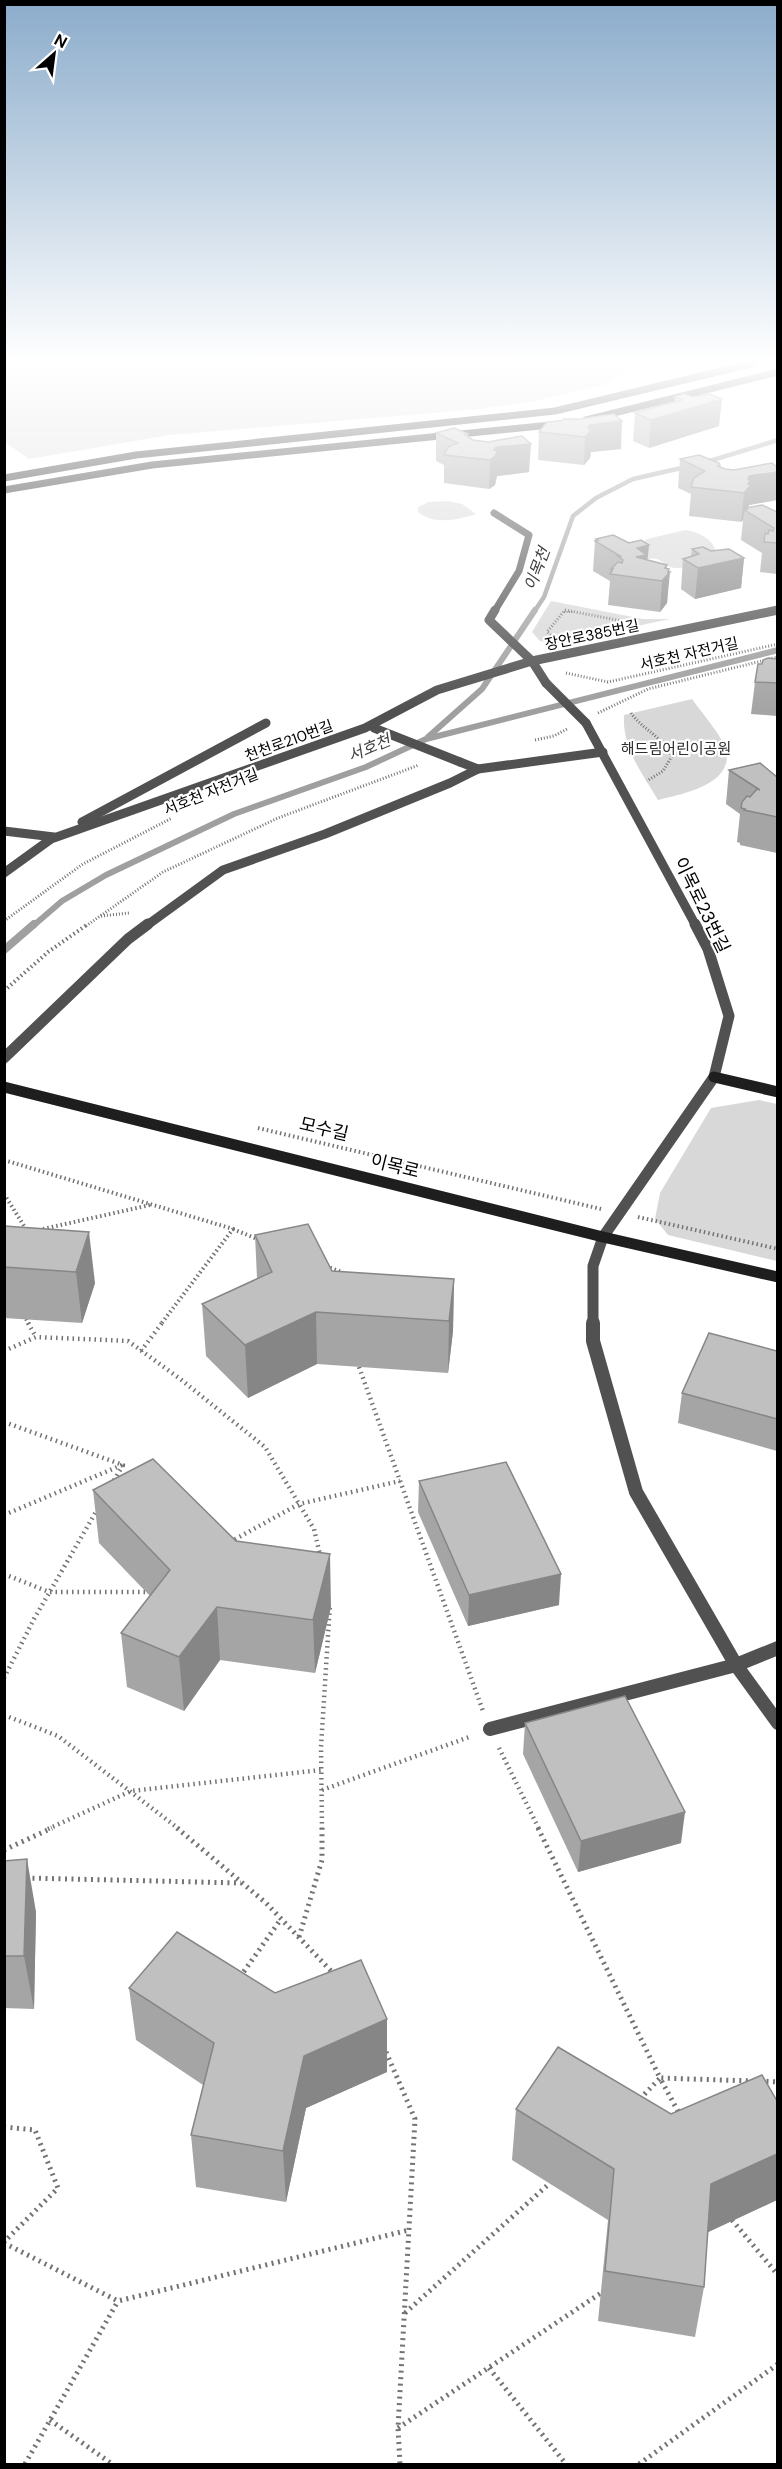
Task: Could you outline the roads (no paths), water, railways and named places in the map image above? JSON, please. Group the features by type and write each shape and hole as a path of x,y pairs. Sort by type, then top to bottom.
{"main road":[{"path":"4,490 74,478"},
{"path":"714,1077 777,1092"},
{"name":"이목로","path":"4,1087 603,1237 777,1276"}],"street":[{"name":"장안로385번길","path":"494,513 529,535 519,571 489,620 532,661 777,610"},
{"name":"천천로210번길","path":"51,839 372,727 437,690 532,661"},
{"name":"이목로23번길","path":"532,661 543,681 586,723 603,752 708,949 729,1016 714,1077 603,1237 593,1266 593,1341 636,1492 736,1665 777,1723"},
{"name":"천천로210번길","path":"4,873 51,839 266,723"},
{"path":"372,727 478,769"},
{"path":"4,1058 128,939 223,870 326,834 450,783 478,769 603,752"},
{"path":"4,831 51,839"},
{"path":"490,1729 736,1665 777,1648"}],"waterway":[{"name":"이목천","path":"534,612 544,597 573,516 596,498 636,478"},
{"name":"이목천","path":"428,737 482,689 535,610"},
{"name":"서호천","path":"33,926 62,901 106,875 234,814 366,767 426,739 778,650"},
{"name":"서호천","path":"4,950 34,924"}],"park label":[{"name":"해드림어린이공원","path":"676,749"}]}
